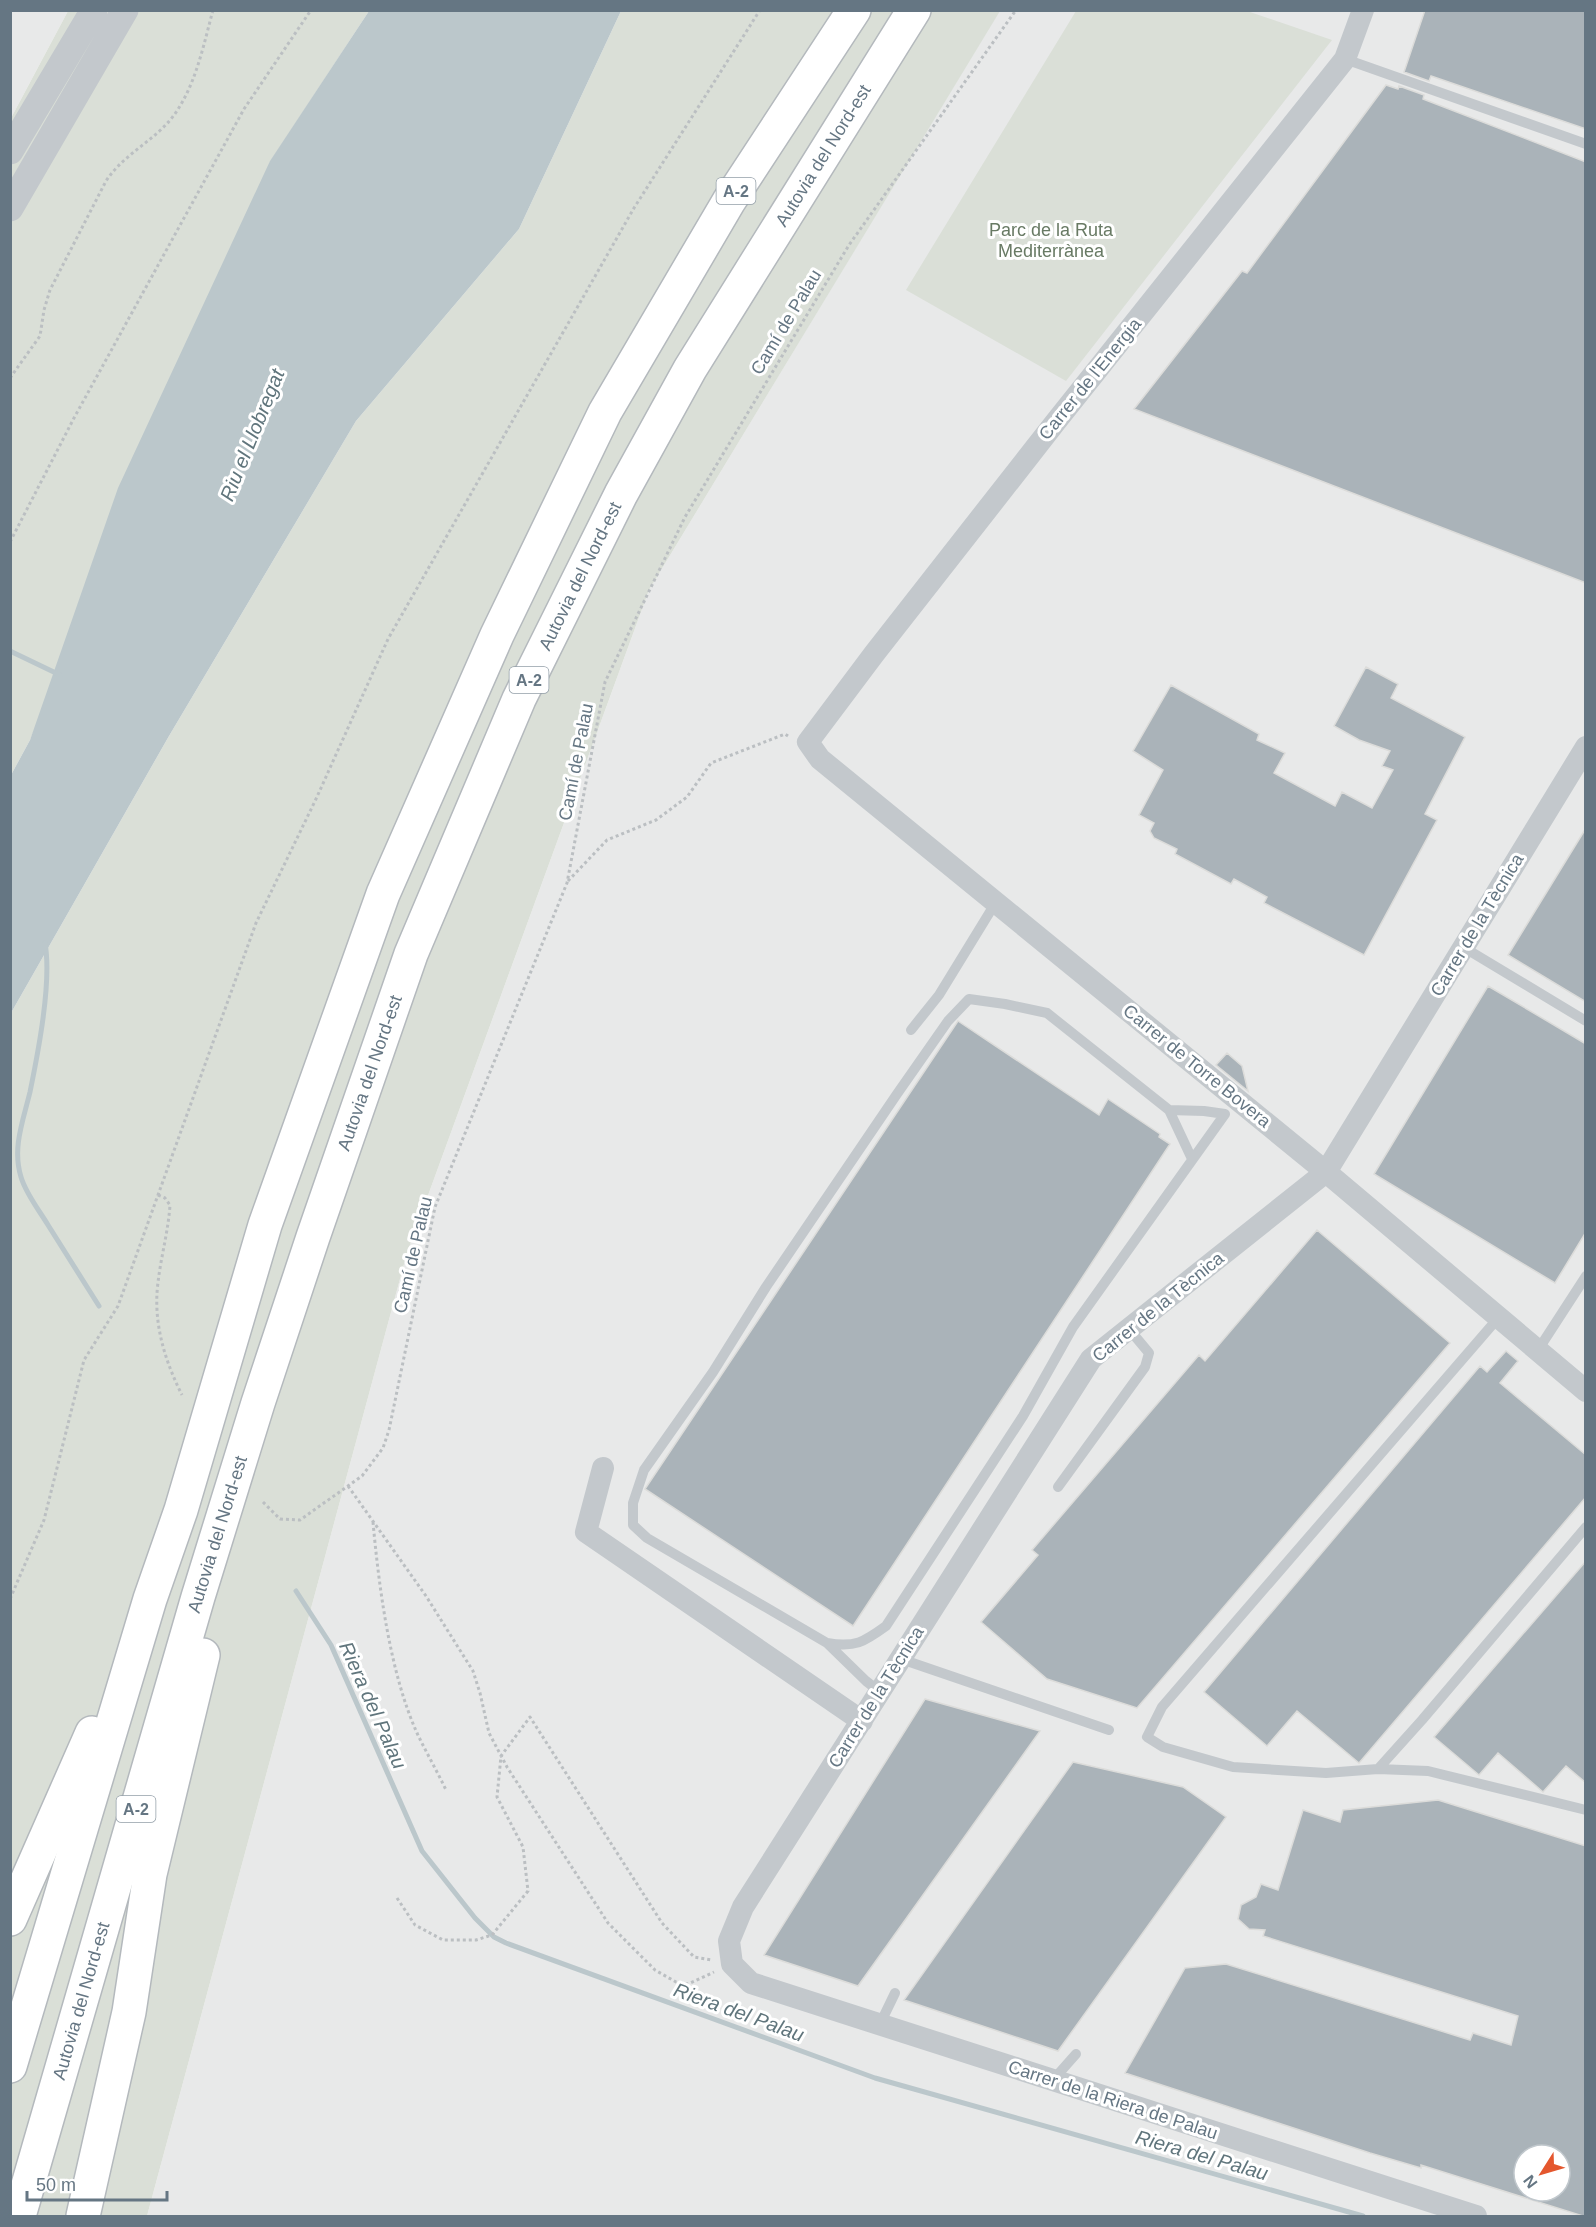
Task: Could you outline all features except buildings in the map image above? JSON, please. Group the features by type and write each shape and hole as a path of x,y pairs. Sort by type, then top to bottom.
{"highway":[{"name":"A-2","path":"10,2066 150,1599 181,1510 265,1225 384,894 492,646 605,412 729,201 854,10"},
{"name":"Autovia del Nord-est","path":"19,2217 198,1597 258,1403 411,954 519,699 621,494 690,369 914,10"},
{"path":"83,2217 129,2012 150,1874 211,1623 258,1403"},
{"path":"10,1919 150,1599"}],"street":[{"path":"10,151 94,10"},
{"path":"10,207 125,10"},
{"name":"Carrer de l'Energia","path":"808,742 1065,410 1345,59 1363,10"},
{"name":"Carrer de Torre Bovera","path":"808,742 820,759 996,902 1231,1106 1326,1172 1586,1391"},
{"name":"Carrer de la Tècnica","path":"732,1964 729,1941 743,1907 1091,1359 1326,1172 1586,747"},
{"path":"603,1468 586,1532 861,1720"},
{"name":"Carrer de la Riera de Palau","path":"732,1964 751,1983 1476,2217"}],"lane":[{"path":"1345,59 1586,144"},
{"path":"911,1030 939,995 996,902"},
{"path":"1463,947 1586,1021"},
{"path":"880,1692 827,1643 647,1538 633,1525 633,1503 644,1470 713,1372 766,1287 903,1085 948,1021 969,999 1047,1013 1169,1110 1192,1159"},
{"path":"1169,1110 1204,1111 1231,1106"},
{"path":"827,1643 839,1645 863,1643 886,1626 1017,1425 1073,1327 1231,1106"},
{"path":"1538,1350 1586,1276"},
{"path":"1499,1317 1162,1707 1147,1737 1163,1748 1233,1767 1326,1773 1378,1769 1428,1771 1586,1810"},
{"path":"1058,1487 1145,1367 1149,1353 1129,1329"},
{"path":"1378,1769 1586,1527"},
{"path":"901,1659 1108,1730"},
{"path":"880,2025 895,1993"},
{"path":"1053,2080 1076,2054"}],"path":[{"path":"10,378 40,336 50,290 106,181 115,168 170,120 183,100 197,67 213,10"},
{"path":"10,542 74,418 244,110 311,10"},
{"path":"10,1599 44,1520 84,1360 118,1306 256,923 316,799 388,639 634,208 760,10"},
{"name":"Camí de Palau","path":"263,1502 280,1519 300,1520 362,1476 383,1448 435,1207 567,883 606,682 685,517 849,244 1016,10"},
{"path":"567,883 608,840 656,820 687,797 711,763 785,734 808,742"},
{"path":"158,1195 165,1198 170,1205 157,1292 158,1317 162,1345 182,1395"},
{"path":"348,1486 426,1596 473,1671 489,1733 501,1756 608,1923 655,1970 676,1982 688,1984 732,1964"},
{"path":"372,1521 385,1619 402,1690 416,1732 446,1790"},
{"path":"397,1898 415,1925 443,1940 476,1940 492,1935 528,1892 523,1847 497,1797 501,1756 530,1718 662,1923 694,1957 732,1964"}],"shaded area":[{"path":"1000,10 1585,11 1585,2216 147,2216 407,1253 649,590"},
{"path":"10,11 68,11 11,118"}],"green space":[{"path":"68,11 369,11 270,162 30,740 11,775 11,118"},
{"path":"621,11 1000,11 649,590 407,1253 147,2216 11,2216 11,1013 169,736 356,421 519,229"},
{"name":"Parc de la Ruta Mediterrànea","path":"1076,11 1247,11 1332,40 1066,381 906,290"}],"water":[{"name":"Riu el Llobregat","path":"369,11 621,11 519,229 356,421 169,736 11,1013 11,775 30,740 118,488 270,161"}],"waterway":[{"path":"10,651 60,675"},
{"name":"Riera del Palau","path":"45,943 47,977 43,1017 37,1058 18,1145 19,1166 29,1196 99,1306"},
{"name":"Riera del Palau","path":"296,1591 331,1645 422,1851 475,1918 494,1937 875,2078 1363,2216"}]}
